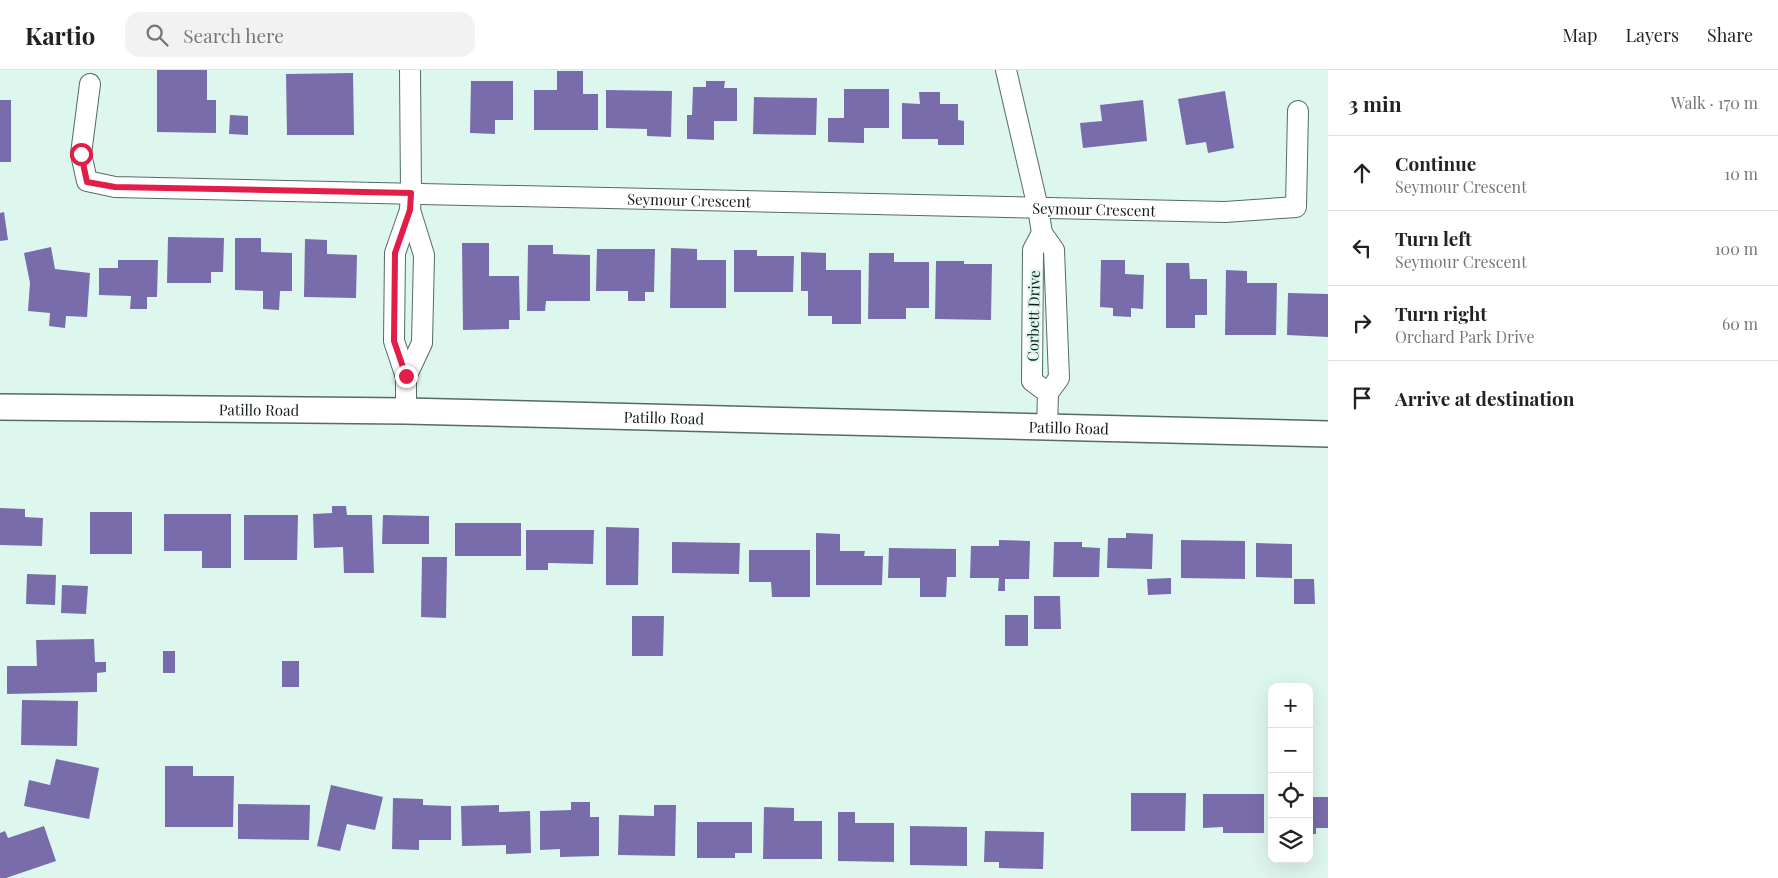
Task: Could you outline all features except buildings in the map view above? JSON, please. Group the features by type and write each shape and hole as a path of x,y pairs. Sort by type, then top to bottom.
{"street":[{"path":"406,376 422,343 424,255 410,201 410,70"},
{"name":"Corbett Drive","path":"1006,70 1042,232 1054,250 1059,378 1048,393 1047,428"},
{"name":"Seymour Crescent","path":"90,84 81,154 87,182 115,187 410,201 1225,212 1296,207 1298,111"},
{"path":"406,411 406,376 394,341 395,253 410,201"},
{"name":"Patillo Road","path":"0,407 406,411 1328,434"}],"route":[{"path":"81,154 87,182 115,187 411,193 410,210 395,253 394,341 406,376"}]}
